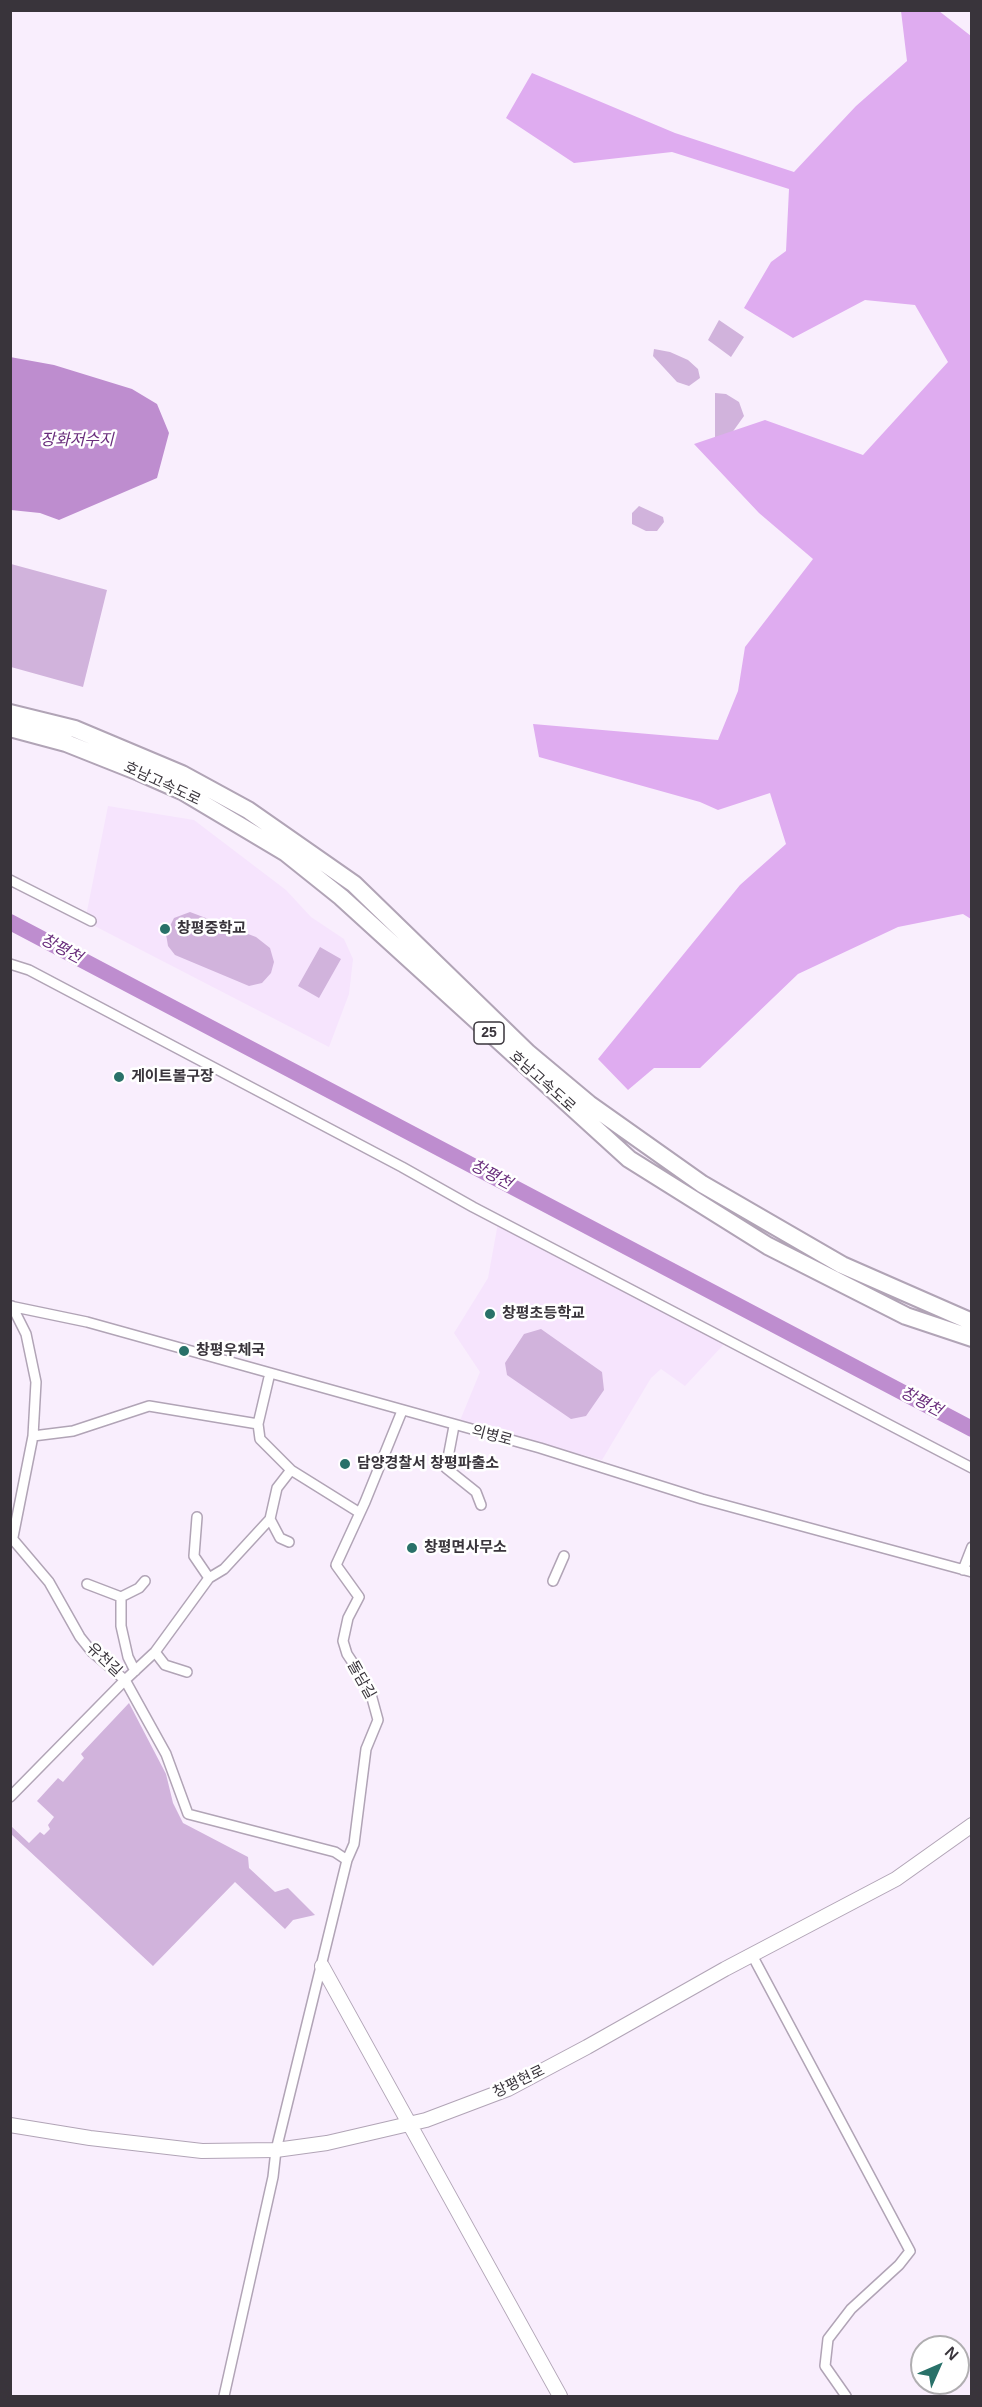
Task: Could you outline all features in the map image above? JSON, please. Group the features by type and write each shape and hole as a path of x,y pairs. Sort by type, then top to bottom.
{"highway":[{"name":"호남고속도로","path":"10,713 75,729 182,774 248,810 354,884 528,1053 589,1104 702,1184 842,1265 972,1322"},
{"name":"호남고속도로","path":"10,728 66,743 139,771 191,797 286,853 341,897 629,1159 768,1246 906,1316 972,1338"}],"main road":[{"name":"창평현로","path":"10,2125 90,2138 202,2151 276,2150 327,2143 411,2124 508,2089 896,1879 972,1825"},
{"path":"322,1966 560,2397"}],"street":[{"path":"10,880 91,921"},
{"path":"10,964 38,975 392,1162 472,1207 972,1468"},
{"path":"11,1306 26,1334 36,1382 33,1436 12,1537"},
{"name":"의병로","path":"11,1306 87,1322 454,1426 540,1448 702,1499 969,1570"},
{"path":"270,1373 258,1424 260,1439 291,1470 360,1514"},
{"path":"33,1436 73,1431 149,1406 258,1424"},
{"name":"돌담길","path":"347,1860 354,1844 366,1749 378,1720 369,1687 347,1654 343,1641 348,1618 358,1597 336,1565 360,1514 402,1411"},
{"path":"454,1426 446,1467 476,1492 481,1505"},
{"path":"224,2397 273,2176 276,2150 347,1860 335,1852 188,1814 166,1754 125,1680 155,1652 209,1578 224,1569 270,1519 277,1488 291,1470"},
{"path":"197,1517 194,1556 209,1578"},
{"path":"270,1519 280,1538 289,1542"},
{"name":"유천길","path":"10,1797 125,1680 92,1652 80,1637 49,1582 17,1547 12,1537"},
{"path":"969,1570 972,1547"},
{"path":"553,1581 564,1556"},
{"path":"87,1584 121,1597 140,1588 145,1581"},
{"path":"121,1597 121,1626 128,1657 135,1671"},
{"path":"155,1652 165,1665 187,1672"},
{"path":"752,1955 910,2251 899,2265 851,2309 828,2339 825,2366 846,2397"}],"shaded area":[{"path":"901,11 939,11 971,36 971,919 963,914 898,927 798,974 700,1068 654,1068 628,1090 598,1059 740,885 786,844 770,793 718,810 700,802 539,757 533,724 718,740 738,691 745,647 813,559 759,513 694,444 765,420 863,455 948,362 915,305 865,300 793,338 744,308 771,262 786,251 789,189 672,152 574,163 506,118 532,73 675,133 794,172 856,106 907,61"},
{"path":"719,320 744,337 731,357 708,340"},
{"path":"654,349 670,352 688,360 698,369 700,378 689,386 677,382 653,356"},
{"path":"715,393 726,394 739,402 744,416 729,437 715,440"},
{"path":"639,506 663,517 664,522 657,531 646,531 632,524 632,513"},
{"path":"11,564 107,590 83,687 11,667"},
{"name":"창평중학교","path":"108,806 194,820 286,890 311,917 344,939 353,959 349,994 329,1047 85,921"},
{"path":"190,912 256,937 270,948 274,962 271,973 262,983 249,986 175,955 168,946 166,934 174,918"},
{"path":"320,947 341,959 319,998 298,986"},
{"name":"창평초등학교","path":"498,1223 726,1342 685,1386 661,1369 651,1378 602,1460 459,1423 480,1372 454,1333 488,1278"},
{"path":"541,1329 602,1372 604,1390 586,1416 571,1419 507,1375 505,1363 524,1334"},
{"path":"129,1703 166,1774 173,1803 183,1823 248,1857 249,1868 275,1892 288,1888 315,1915 293,1920 285,1929 235,1882 153,1966 11,1834 11,1826 29,1843 40,1832 44,1835 50,1829 48,1825 54,1817 37,1801 58,1778 63,1782 84,1758 81,1754"}],"water":[{"name":"장화저수지","path":"10,357 54,365 132,389 157,404 169,433 157,478 59,520 40,513 11,510"}],"waterway":[{"name":"창평천","path":"10,922 972,1429"}],"place":[{"name":"창평중학교","path":"165,929"},
{"name":"게이트볼구장","path":"119,1077"},
{"name":"창평초등학교","path":"490,1314"},
{"name":"창평우체국","path":"184,1351"},
{"name":"담양경찰서 창평파출소","path":"345,1464"},
{"name":"창평면사무소","path":"412,1548"}]}
